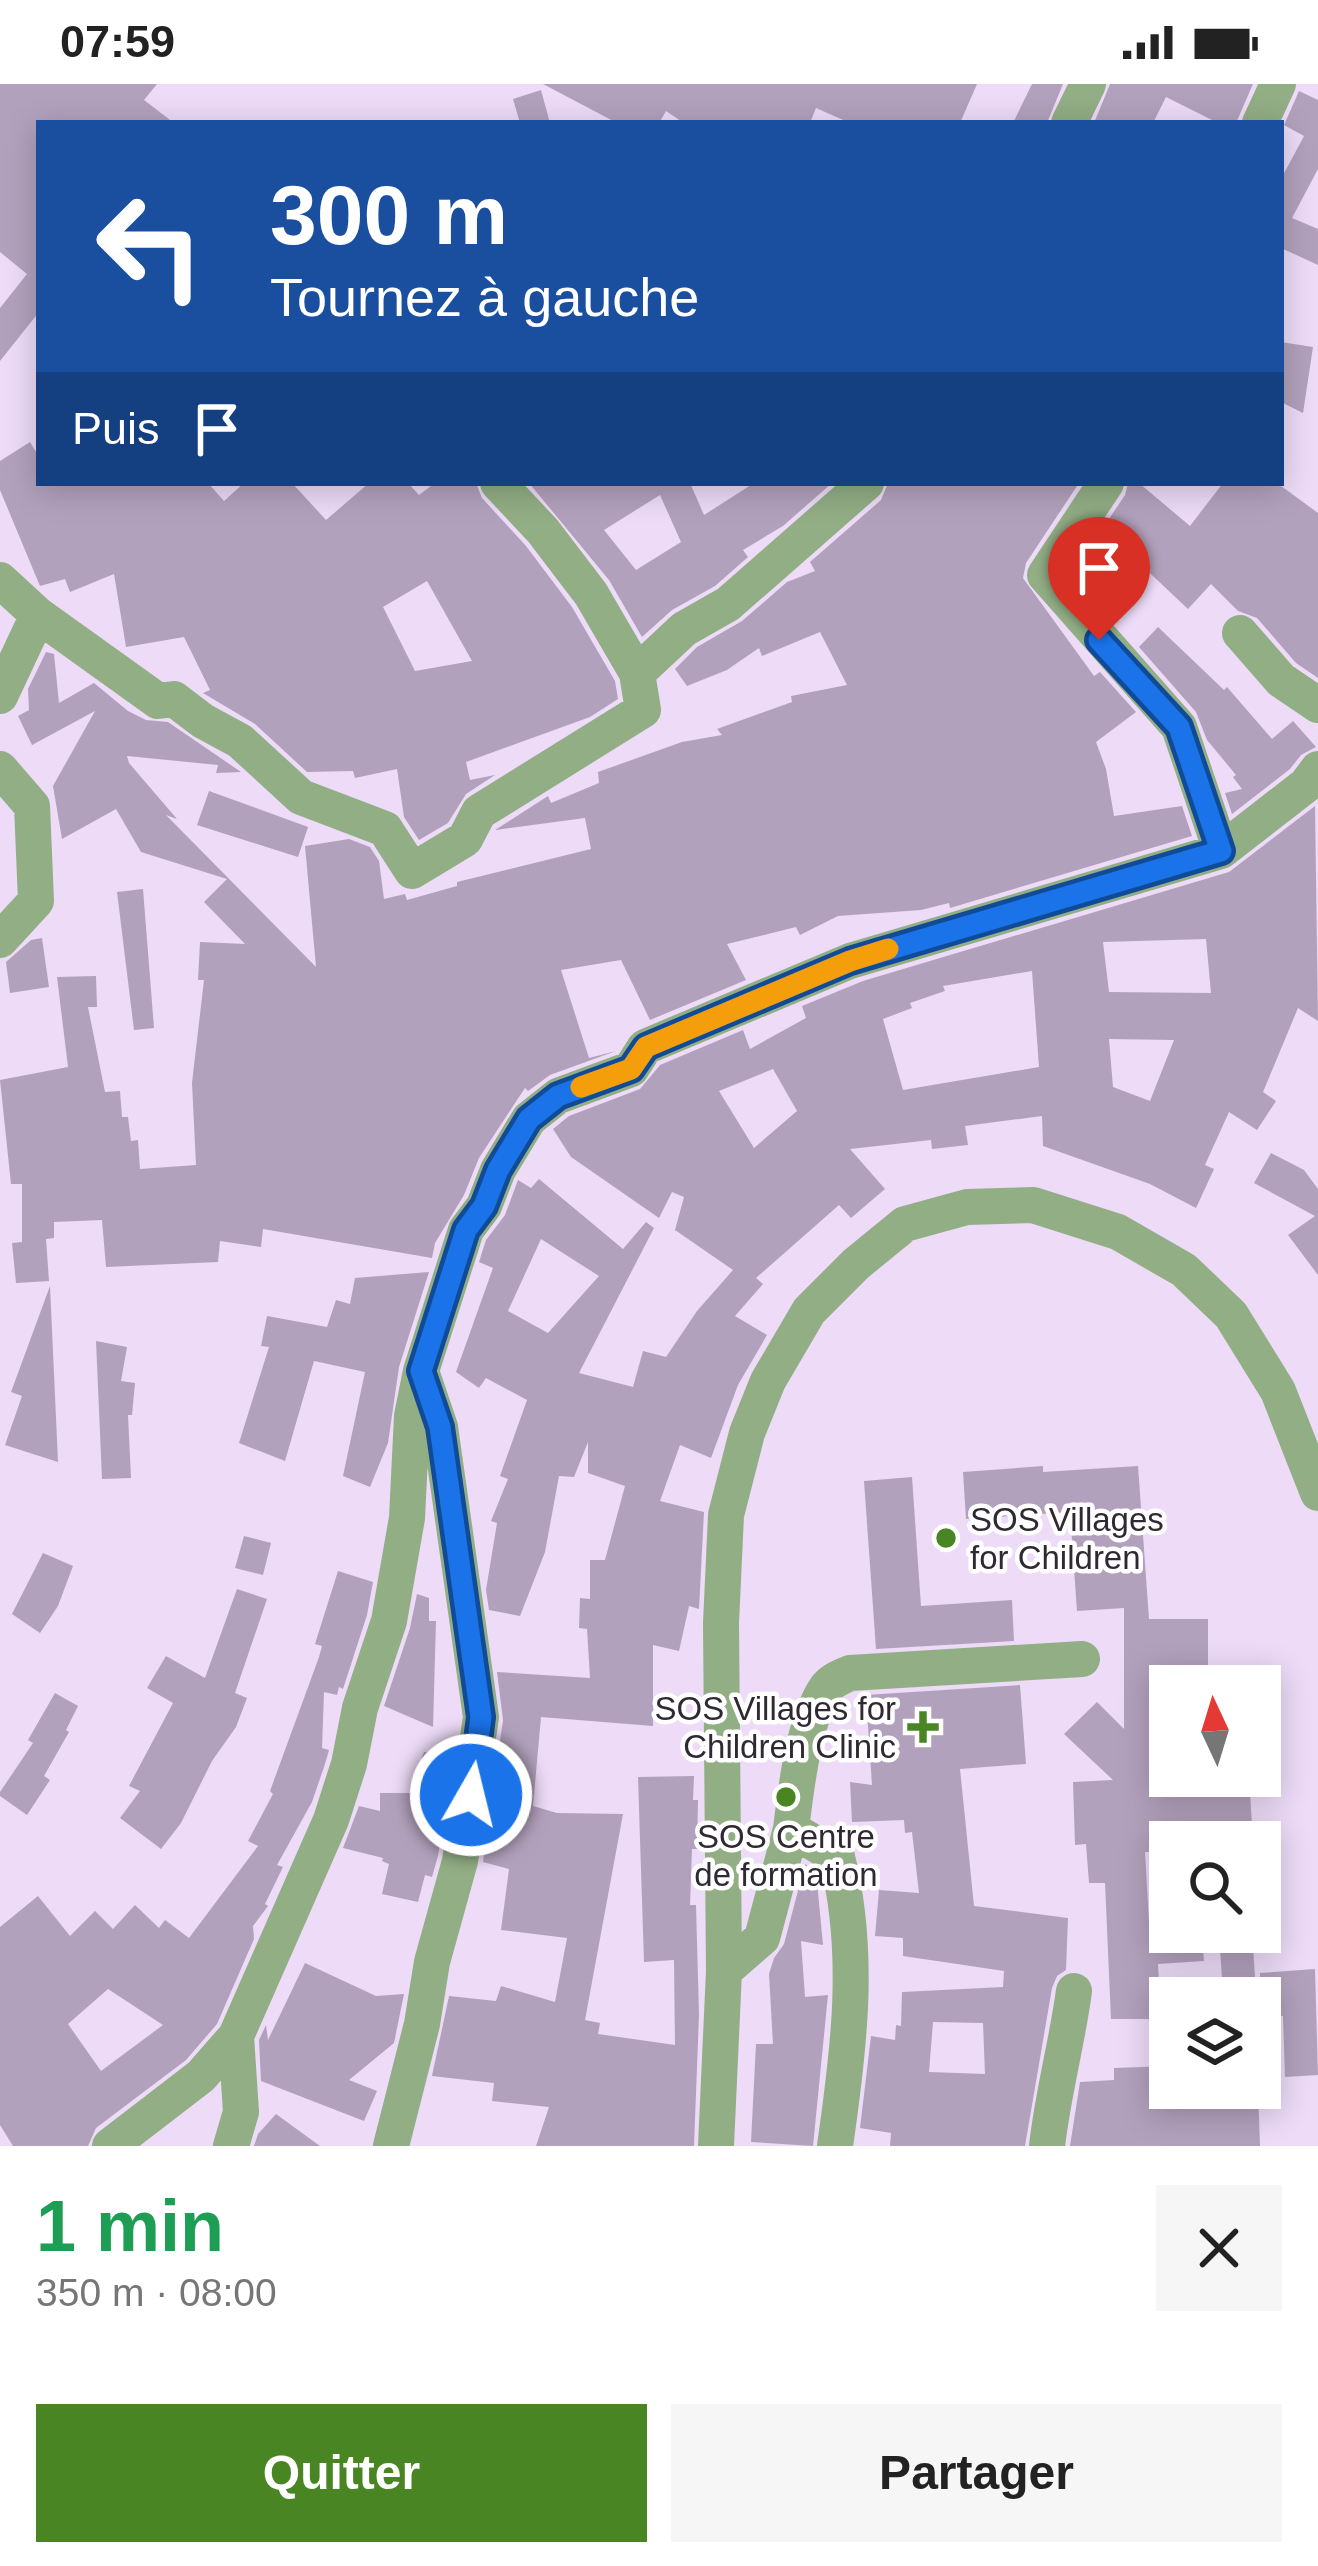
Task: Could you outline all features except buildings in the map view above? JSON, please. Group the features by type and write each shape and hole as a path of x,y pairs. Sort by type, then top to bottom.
{"street":[{"path":"1070,120 1088,84"},
{"path":"1262,120 1278,84"},
{"path":"0,580 38,615 158,701 173,699 240,741 301,797 386,829 412,872 465,839 479,812 643,710 637,673 591,594 501,486"},
{"path":"637,673 684,628 728,604 863,486"},
{"path":"1104,486 1045,574 1179,727 1221,851"},
{"path":"0,696 38,615"},
{"path":"1240,633 1281,680 1318,705"},
{"path":"0,769 32,806 36,901 0,940"},
{"path":"110,2146 201,2076 236,2036 331,1820 389,1621 407,1518 412,1416 421,1371 466,1230 484,1206 498,1170 529,1119 558,1096 631,1069 646,1047 850,961 1221,851 1306,784 1318,769"},
{"path":"716,2146 724,1971 721,1623 726,1515 747,1433 768,1381 809,1311 905,1224 967,1207 1033,1205 1118,1232 1184,1270 1231,1315 1278,1391 1318,1493"},
{"path":"391,2146 460,1862 481,1717 440,1427 421,1371"},
{"path":"724,1971 762,1938 791,1829 797,1781 829,1683 850,1673 1082,1659"},
{"path":"791,1829 837,1857 850,1909 851,2032 835,2146"},
{"path":"1047,2146 1074,1991"},
{"path":"231,2146 241,2111 236,2036"}],"slow traffic":[{"path":"581,1087 631,1069 646,1047 888,949"}],"place":[{"name":"SOS Villages for Children","path":"946,1538"},
{"name":"SOS Villages for Children Clinic","path":"923,1727"},
{"name":"SOS Centre de formation","path":"786,1797"}],"route":[{"path":"471,1795 481,1717 440,1427 421,1371 466,1230 484,1206 498,1170 529,1119 558,1096 631,1069 646,1047 850,961 1221,851 1179,727 1099,640"}]}
